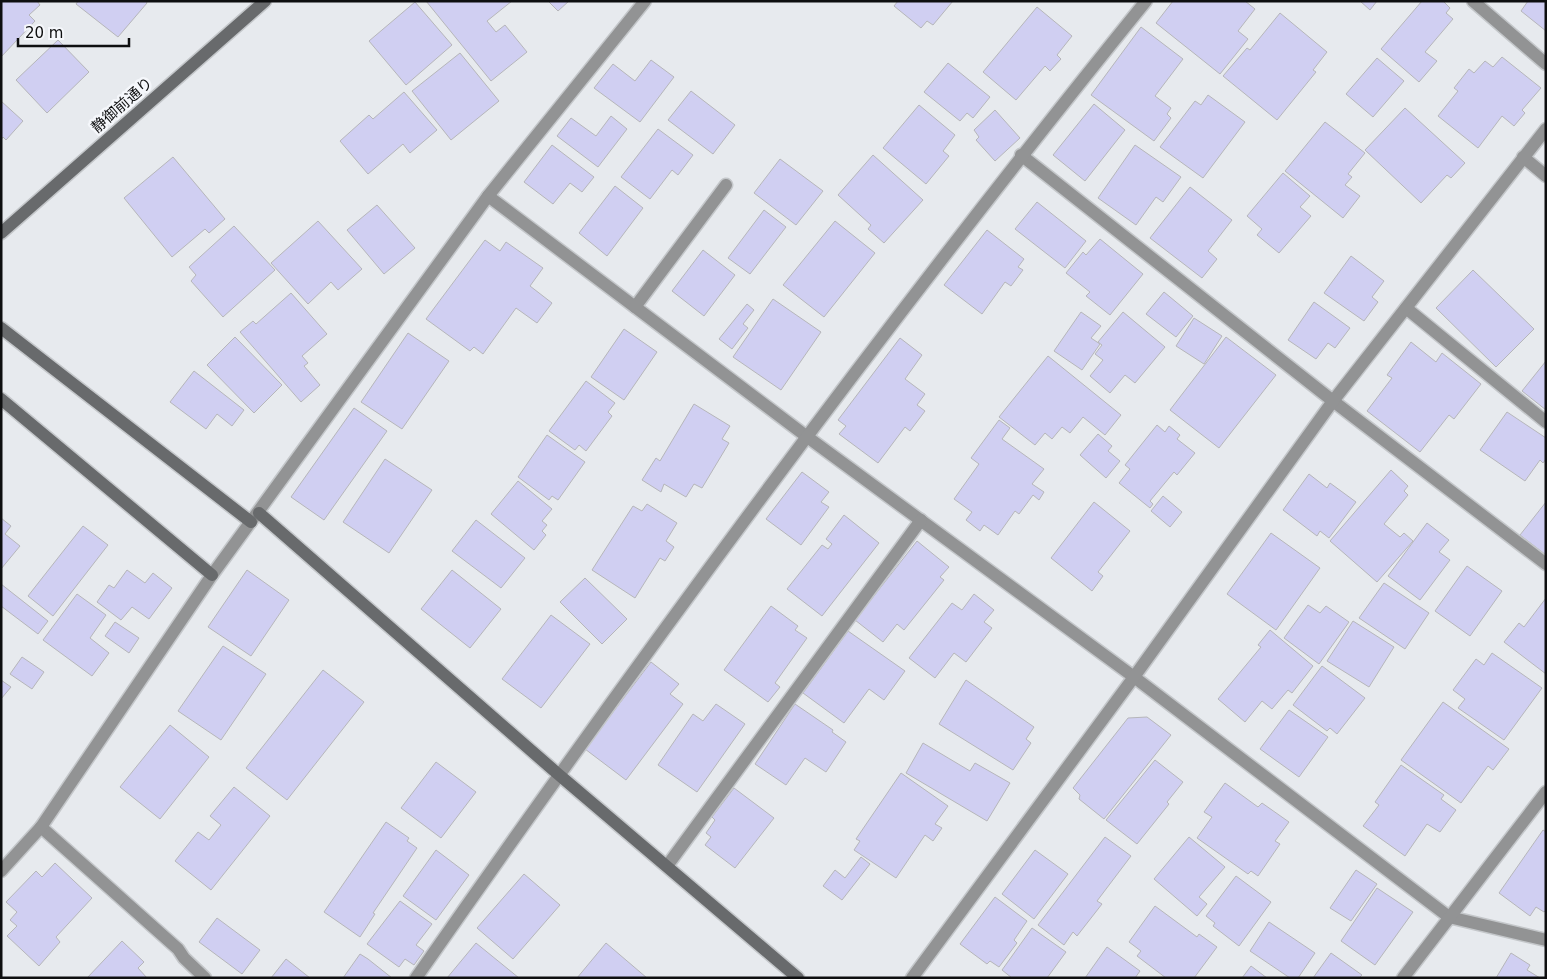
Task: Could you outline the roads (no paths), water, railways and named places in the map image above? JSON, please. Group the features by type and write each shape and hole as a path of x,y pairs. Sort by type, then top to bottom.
{"street":[{"path":"1,871 41,827 212,575 488,196 645,1"},
{"path":"416,978 558,774 806,436 1021,155 1146,1"},
{"path":"1473,1 1546,64"},
{"name":"静御前通り","path":"1,233 263,2"},
{"path":"912,978 1134,677 1333,401 1546,129"},
{"path":"1021,155 1333,401 1546,564"},
{"path":"1524,157 1546,176"},
{"path":"635,307 726,185"},
{"path":"488,196 806,436 1134,677 1449,917 1546,940"},
{"path":"1406,308 1546,422"},
{"path":"1,328 255,517 798,978"},
{"path":"1,399 212,575"},
{"path":"667,866 921,520"},
{"path":"1403,978 1546,792"},
{"path":"41,827 178,949 184,958 205,978"}]}
